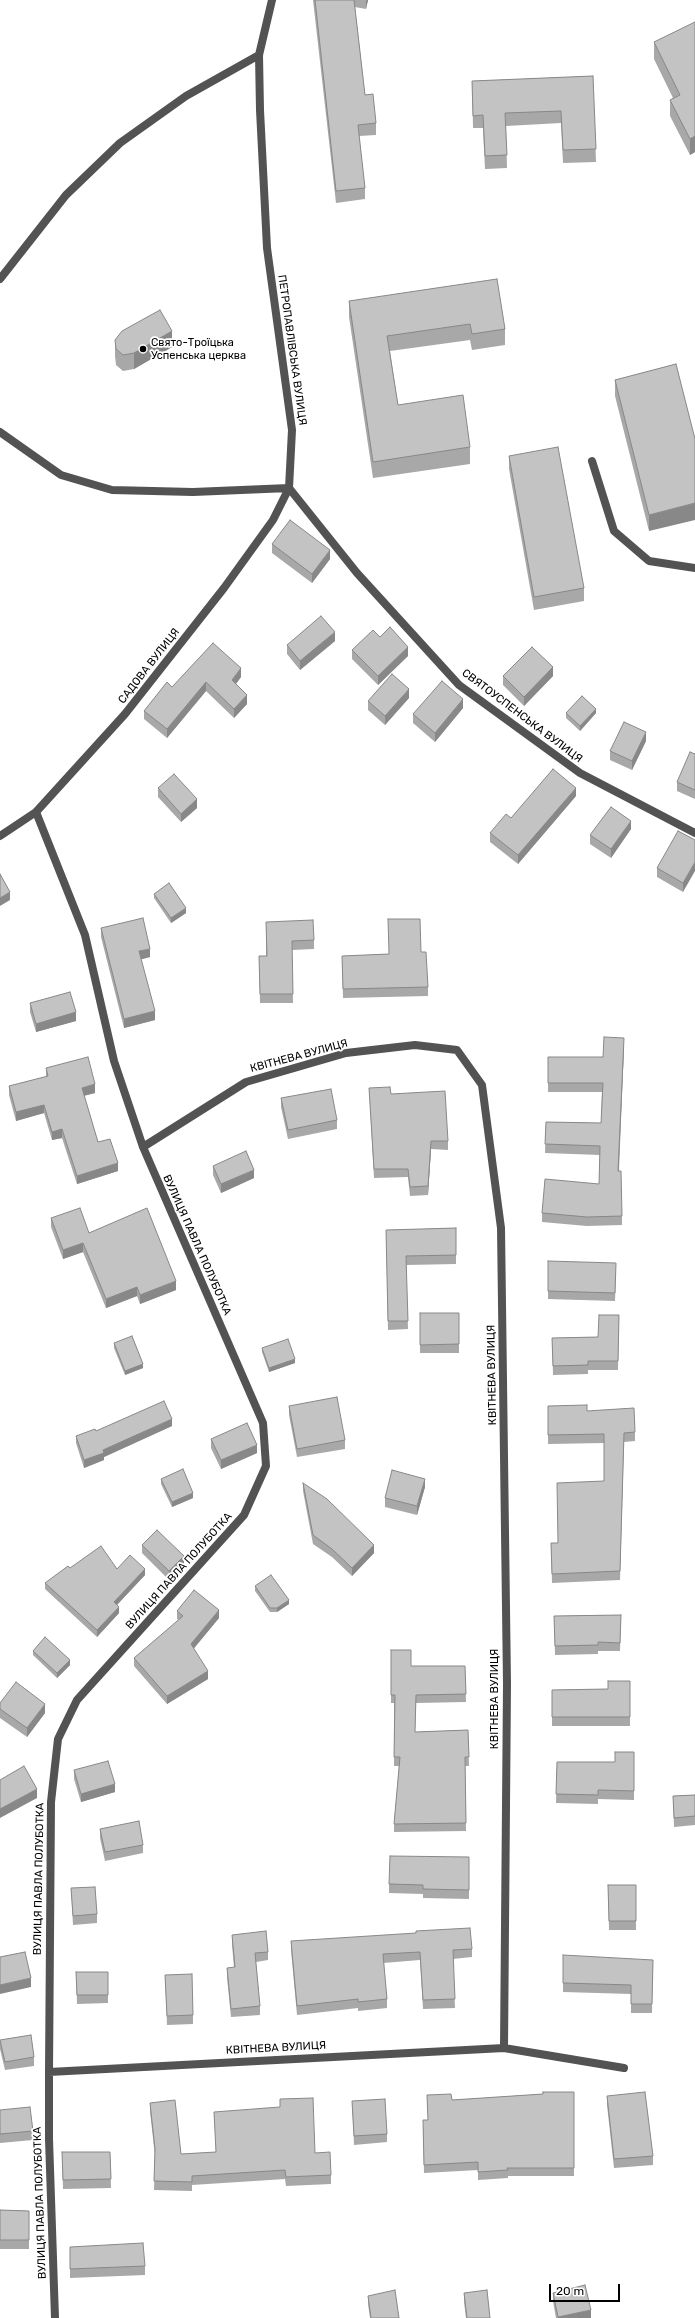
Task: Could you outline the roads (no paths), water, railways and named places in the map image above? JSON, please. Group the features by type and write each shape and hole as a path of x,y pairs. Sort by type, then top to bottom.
{"street":[{"name":"ПЕТРОПАВЛІВСЬКА ВУЛИЦЯ","path":"272,0 259,55 267,248 292,430 289,488"},
{"path":"0,279 66,195 120,143 186,96 259,55"},
{"path":"0,432 61,475 112,490 193,492 289,488"},
{"path":"592,462 614,531 649,561 695,568"},
{"name":"САДОВА ВУЛИЦЯ","path":"0,836 36,812 125,714 224,588 273,520 289,488"},
{"name":"СВЯТОУСПЕНСЬКА ВУЛИЦЯ","path":"289,488 357,573 459,685 580,773 695,833"},
{"name":"ВУЛИЦЯ ПАВЛА ПОЛУБОТКА","path":"36,812 85,935 114,1061 143,1147 263,1423 266,1466 244,1516 76,1700 58,1739 51,1802 49,2072 49,2140 55,2318"},
{"name":"КВІТНЕВА ВУЛИЦЯ","path":"143,1147 246,1082 346,1053 415,1045 457,1050 482,1086 502,1228 507,1676 504,2048"},
{"name":"КВІТНЕВА ВУЛИЦЯ","path":"49,2072 504,2048 624,2068"}],"place":[{"name":"Свято-Троїцька Успенська церква","path":"143,349"}]}
